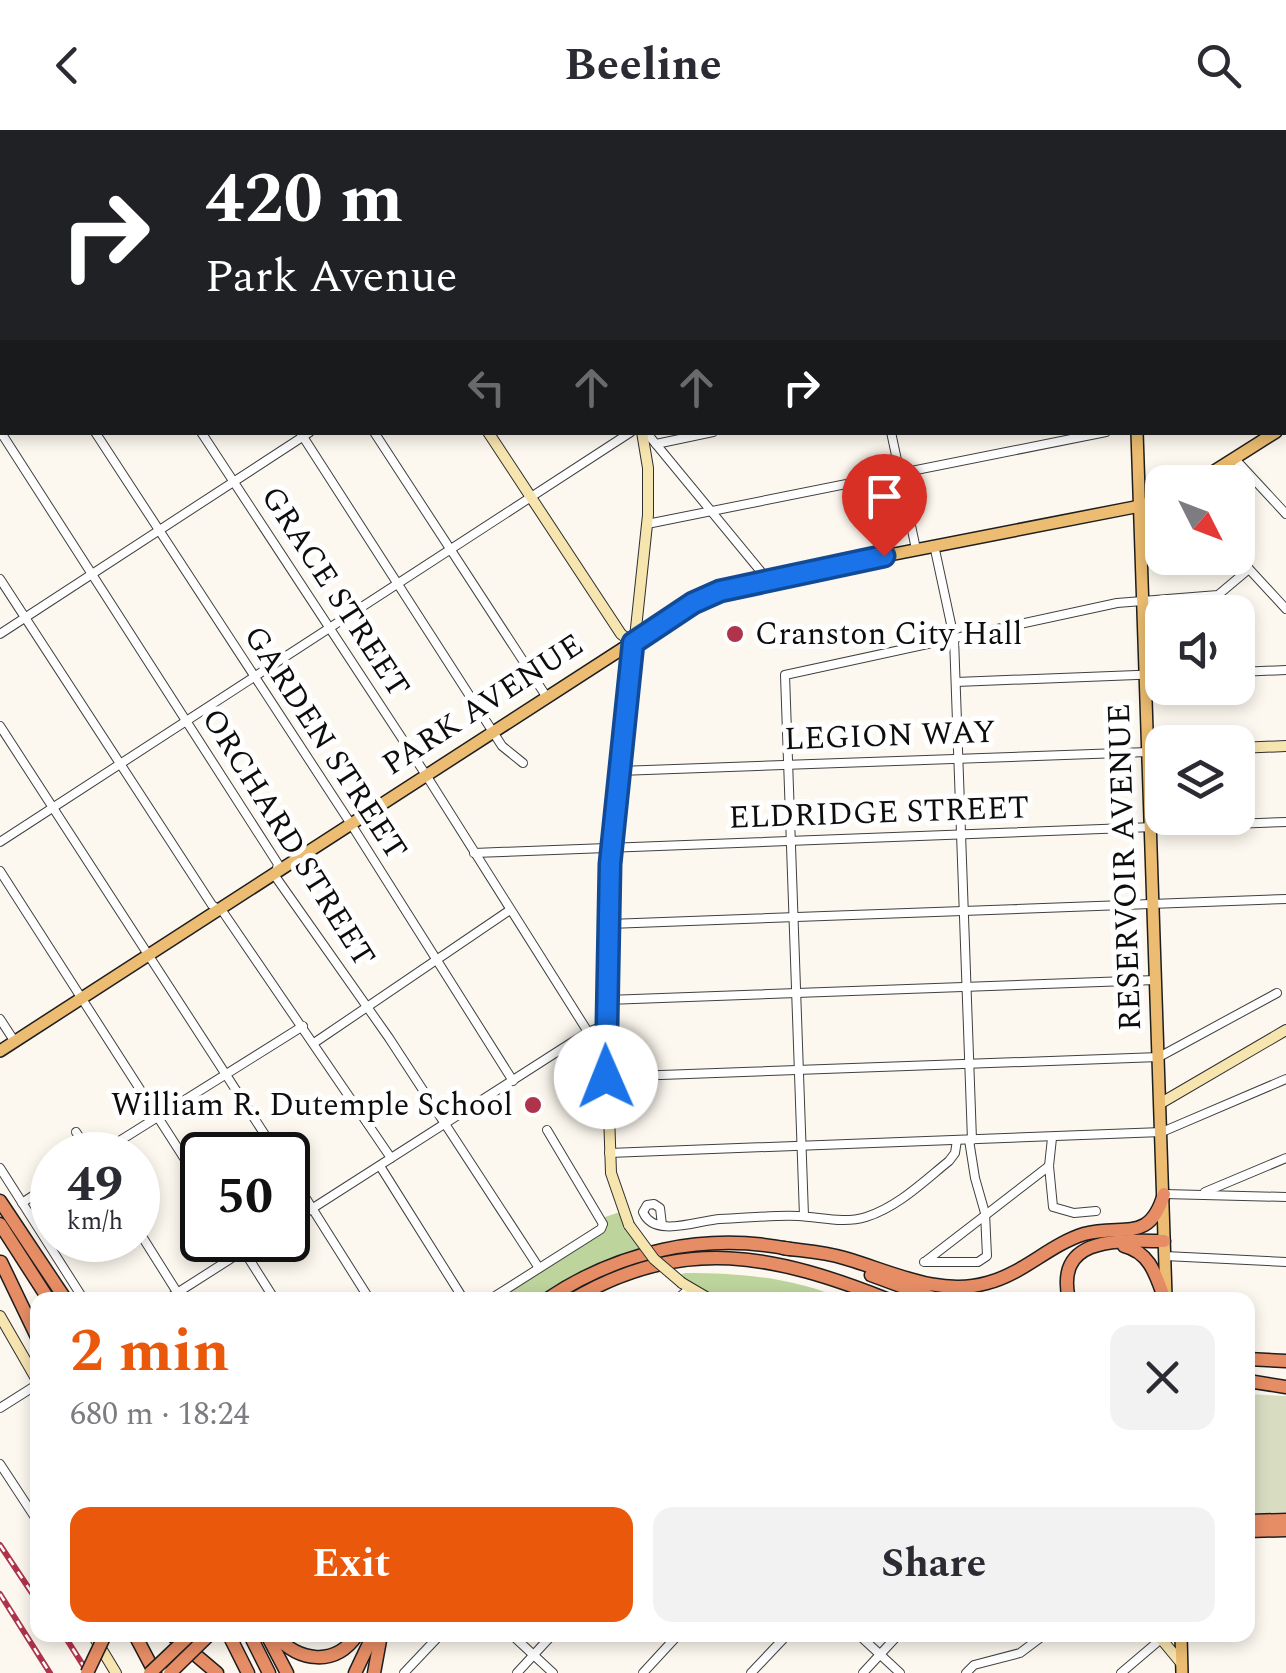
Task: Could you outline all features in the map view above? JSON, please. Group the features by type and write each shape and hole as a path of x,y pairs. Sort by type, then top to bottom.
{"highway":[{"path":"1131,1230 1152,1220 1164,1194"},
{"path":"0,1201 7,1224 45,1292"},
{"path":"7,1224 62,1292"},
{"path":"560,1292 597,1271 657,1250 720,1242 833,1255 932,1284 964,1287 1006,1277 1083,1234 1131,1230 1164,1238"},
{"path":"1068,1292 1071,1268 1087,1248 1104,1241 1164,1238"},
{"path":"1087,1248 1110,1244 1138,1250 1151,1264 1163,1292"},
{"path":"783,1248 832,1260 918,1292"},
{"path":"586,1292 604,1282 675,1261 726,1257 799,1268 866,1292"},
{"path":"1,1261 30,1306"},
{"path":"1,1261 30,1322"},
{"path":"1255,1359 1286,1361"},
{"path":"1255,1381 1286,1384"},
{"path":"1255,1521 1286,1520"},
{"path":"1255,1532 1286,1530"},
{"path":"87,1673 102,1642"},
{"path":"137,1642 150,1673 183,1642"},
{"path":"180,1642 217,1673"},
{"path":"170,1673 202,1642"},
{"path":"232,1642 248,1673"},
{"path":"254,1642 269,1673"},
{"path":"270,1642 286,1673"},
{"path":"283,1642 294,1652 322,1658 351,1642"},
{"path":"356,1673 373,1642"},
{"path":"374,1673 376,1642"}],"main road":[{"path":"490,435 621,634 633,643"},
{"path":"644,435 647,524 612,848 606,1025 610,1153 615,1188 629,1225 654,1259 697,1292"},
{"name":"RESERVOIR AVENUE","path":"1136,435 1145,650"},
{"path":"1225,465 1271,435"},
{"name":"PARK AVENUE","path":"0,1051 546,696 710,595 767,579 1145,504"},
{"path":"1255,747 1286,746"},
{"name":"RESERVOIR AVENUE","path":"1151,835 1166,1292"},
{"path":"1161,1103 1286,1030"},
{"path":"0,1316 30,1369"},
{"path":"97,1642 116,1673"},
{"path":"1163,1642 1182,1669"},
{"path":"1181,1642 1182,1669"}],"street":[{"name":"ORCHARD STREET","path":"5,435 91,576 278,864 275,876 446,1124 538,1268"},
{"name":"GARDEN STREET","path":"97,435 513,1081"},
{"name":"GRACE STREET","path":"203,435 588,1032"},
{"path":"0,634 235,484 303,435"},
{"path":"305,435 508,754 524,763"},
{"path":"376,435 546,696"},
{"path":"0,842 626,435"},
{"path":"647,435 767,579"},
{"path":"656,444 699,435"},
{"path":"892,435 916,549"},
{"path":"647,524 1091,435"},
{"path":"1235,459 1286,514"},
{"path":"934,545 954,638 970,1140 974,1178 985,1213 987,1256 983,1262 924,1262 985,1213 1049,1166"},
{"path":"804,1216 783,680 787,673 1143,600 1218,595 1244,575"},
{"path":"1255,575 1286,609"},
{"path":"0,578 217,909 223,912 303,1026 391,1158"},
{"path":"1255,671 1286,670"},
{"path":"956,682 1145,675"},
{"path":"0,726 263,1132"},
{"name":"LEGION WAY","path":"619,771 1145,752"},
{"name":"ELDRIDGE STREET","path":"1255,823 1286,822"},
{"name":"ELDRIDGE STREET","path":"474,852 1145,828"},
{"path":"0,871 180,1152"},
{"path":"609,924 1286,899"},
{"path":"314,1043 510,910"},
{"path":"608,1000 1156,980"},
{"path":"606,1077 1159,1057 1276,993"},
{"path":"0,1018 14,1042"},
{"path":"310,1211 588,1032 606,1025"},
{"path":"131,1132 303,1026"},
{"path":"610,1153 1162,1132 1286,1079"},
{"path":"501,1292 601,1229 601,1218 547,1130"},
{"path":"1052,1138 1049,1166 1054,1210 1096,1211"},
{"path":"662,1224 804,1216 850,1220 888,1208 950,1161 956,1140"},
{"path":"1201,1194 1286,1158"},
{"path":"380,1166 459,1292"},
{"path":"0,1168 79,1292"},
{"path":"1164,1194 1286,1197"},
{"path":"22,1203 30,1198"},
{"path":"310,1203 365,1292"},
{"path":"1165,1256 1286,1262"},
{"path":"158,1262 177,1292"},
{"path":"184,1292 225,1262"},
{"path":"251,1262 271,1292"},
{"path":"682,1292 686,1286"},
{"path":"0,1408 30,1388"},
{"path":"0,1464 30,1510"},
{"path":"404,1673 433,1642"},
{"path":"520,1642 552,1673"},
{"path":"517,1673 546,1642"},
{"path":"643,1673 672,1642"},
{"path":"751,1673 780,1642"},
{"path":"866,1642 900,1673"},
{"path":"862,1673 892,1642"},
{"path":"966,1673 974,1666 1020,1653 1035,1642"},
{"path":"1121,1673 1155,1642"}],"green space":[{"path":"620,1212 643,1249 549,1292 502,1292 601,1227 602,1218"},
{"path":"685,1273 728,1274 768,1278 825,1292 697,1292 673,1277"},
{"path":"1255,1394 1286,1396 1286,1512 1255,1514"}],"railway":[{"path":"0,1545 30,1590"},
{"path":"0,1594 30,1641"},
{"path":"30,1642 50,1673"},
{"path":"68,1642 88,1673"}],"place":[{"name":"Cranston City Hall","path":"735,634"},
{"name":"William R. Dutemple School","path":"533,1105"}],"route":[{"path":"606,1077 610,864 633,643 693,603 720,591 884,556"}]}
